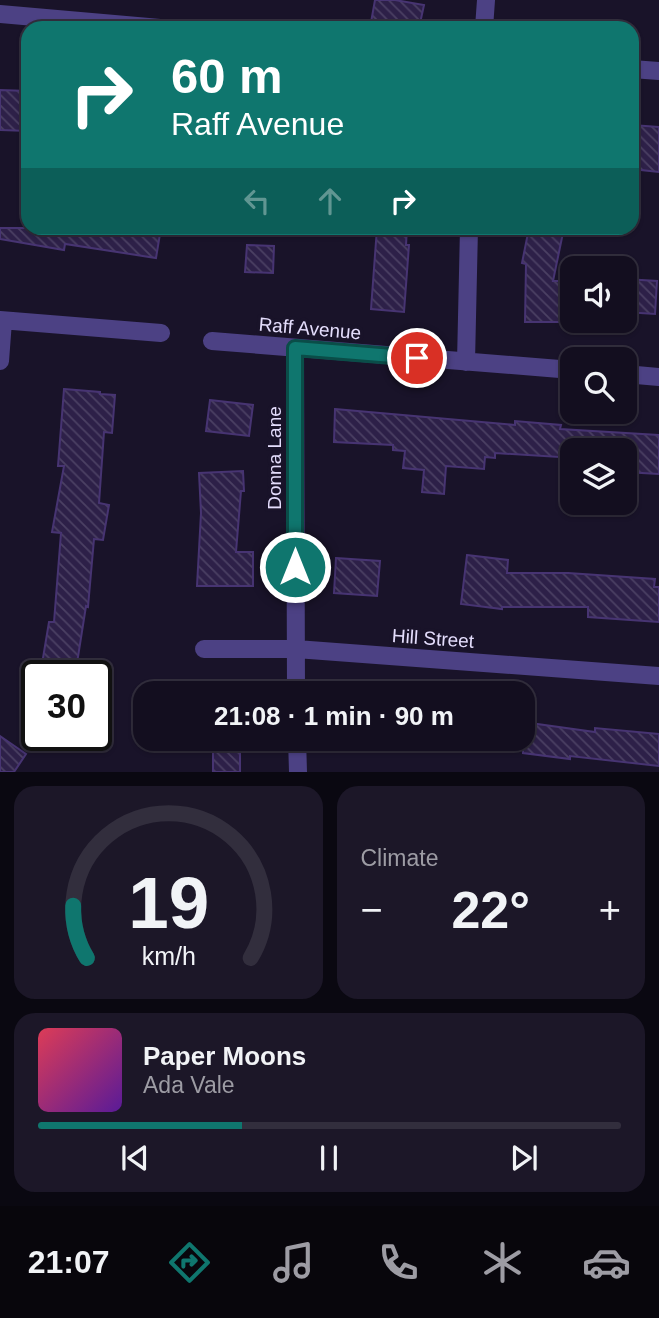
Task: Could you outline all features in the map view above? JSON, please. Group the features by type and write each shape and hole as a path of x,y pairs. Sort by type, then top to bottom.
{"street":[{"path":"484,21 486,0"},
{"path":"0,14 80,21"},
{"path":"639,70 659,71"},
{"path":"466,362 469,235"},
{"path":"0,361 2,321 161,334"},
{"name":"Raff Avenue","path":"212,341 560,369"},
{"name":"Donna Lane","path":"295,348 296,681"},
{"path":"637,375 659,377"},
{"name":"Hill Street","path":"204,649 296,649 659,676"},
{"path":"297,751 298,772"}],"building":[{"path":"375,0 424,5 421,21 371,21"},
{"path":"0,90 21,91 21,131 0,130"},
{"path":"639,126 659,127 659,172 639,170"},
{"path":"0,228 21,228 21,235 160,235 156,258 65,244 64,250 0,239"},
{"path":"376,235 407,235 406,245 409,245 404,312 371,309"},
{"path":"528,235 563,235 553,281 560,281 559,322 525,322 526,264 522,263"},
{"path":"247,245 274,246 273,273 245,272"},
{"path":"637,280 657,281 655,314 637,313"},
{"path":"64,389 115,395 112,433 104,432 99,503 109,505 103,540 94,539 88,607 86,606 78,660 43,660 49,622 54,622 61,533 52,532 64,466 58,466"},
{"path":"210,400 253,405 249,436 206,431"},
{"path":"335,409 515,425 515,421 561,425 560,429 659,435 659,474 637,473 637,438 560,438 559,457 495,453 495,458 485,457 484,469 446,466 444,494 422,492 424,470 403,468 405,451 393,450 393,445 334,442"},
{"path":"243,471 244,491 241,491 236,552 253,552 253,586 197,586 201,513 199,473"},
{"path":"467,555 508,560 507,573 568,573 655,579 654,587 659,587 659,622 588,617 588,607 502,609 461,604"},
{"path":"336,558 380,561 377,596 334,593"},
{"path":"535,724 595,732 595,728 659,734 659,766 523,753 535,751"},
{"path":"0,736 26,754 14,772 0,772"},
{"path":"213,751 240,751 240,772 213,772"}],"route":[{"path":"295,567 295,348 417,358"}]}
